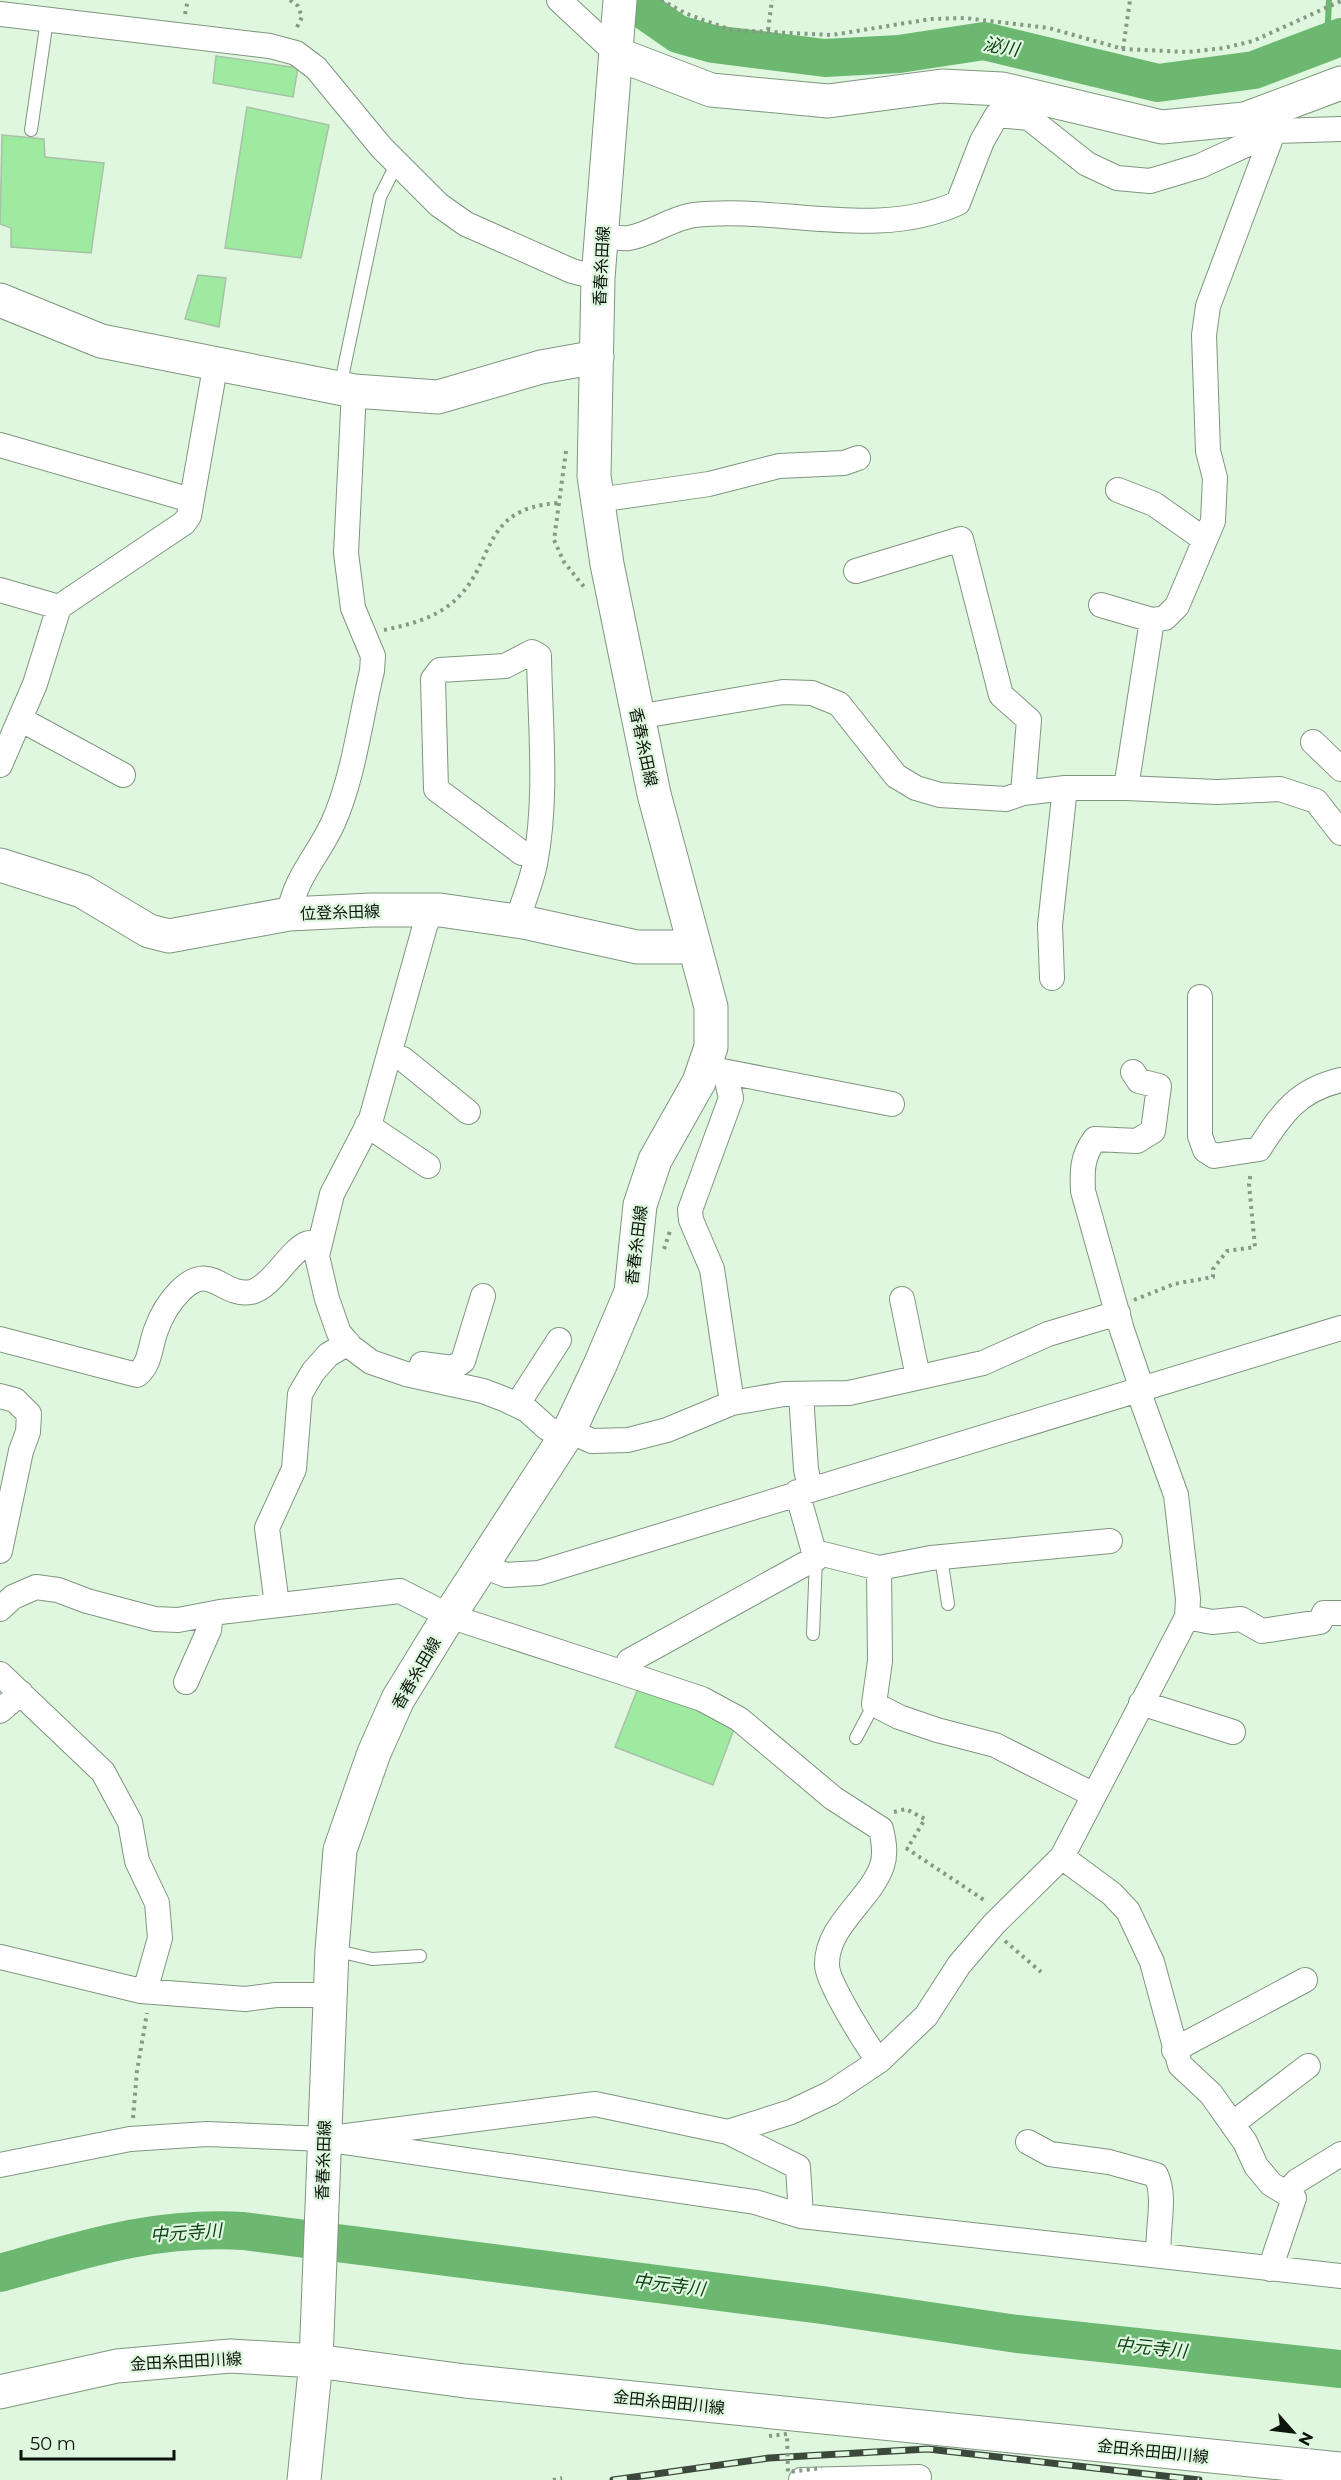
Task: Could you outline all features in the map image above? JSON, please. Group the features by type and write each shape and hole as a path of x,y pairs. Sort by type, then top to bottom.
{"main road":[{"name":"香春糸田線","path":"304,2480 316,2349 323,2151 332,1995 332,1950 340,1850 374,1753 398,1700 448,1616 483,1566 567,1434 631,1292 639,1205 655,1160 699,1083 715,1070 711,1047 711,1006 693,946 654,794 637,717 607,564 594,476 598,278 620,0"},
{"path":"617,54 711,90 828,101 942,86 1003,103 1162,127 1245,119 1278,120 1341,83"},
{"path":"0,300 102,341 347,389 438,397 541,367 597,357"},
{"name":"位登糸田線","path":"0,865 82,891 149,931 169,936 289,914 433,910 518,921 637,947 693,946"},
{"name":"金田糸田田川線","path":"0,2392 117,2366 316,2349 465,2381 1341,2469"}],"street":[{"path":"559,0 617,54"},
{"path":"0,14 270,46 290,52 316,68 397,163 439,205 466,224 572,271 598,278"},
{"path":"602,236 628,238 682,216 722,212 864,222 943,210 958,203 982,141 1003,103 1029,118 1087,164 1117,178 1150,181 1200,166 1278,120 1341,129"},
{"path":"1101,605 1152,620 1165,618 1178,606 1213,521 1215,478 1208,451 1204,335 1208,306 1278,120"},
{"path":"2,752 35,684 59,607 184,523 189,516 216,362"},
{"path":"289,914 293,892 333,824 343,795 372,671 373,656 353,608 346,553 347,389"},
{"path":"0,445 191,500"},
{"path":"598,500 709,484 779,466 844,463 858,458"},
{"path":"1118,490 1154,504 1205,540"},
{"path":"856,571 961,539 1001,695 1029,720 1023,793"},
{"path":"0,590 59,607"},
{"path":"1126,788 1152,620"},
{"path":"518,921 536,854 541,812 539,656 532,652 505,666 440,670 433,679 436,789 522,853 536,854"},
{"path":"637,717 783,692 812,693 839,704 896,776 916,788 940,795 1006,799 1023,793 1065,788 1217,792 1280,789 1316,801 1341,833"},
{"path":"20,718 123,775"},
{"path":"1313,742 1341,769"},
{"path":"1052,978 1050,925 1065,788"},
{"path":"433,910 425,926 367,1125 332,1194 317,1256 327,1299 339,1333 371,1362 483,1391 517,1405 567,1434 592,1441 628,1440 668,1430 732,1403 784,1394 849,1393 983,1363 1048,1334 1118,1313"},
{"path":"1200,998 1200,1136 1205,1150 1214,1156 1260,1149 1280,1116 1298,1098 1321,1084 1341,1080"},
{"path":"389,1054 403,1059 468,1112"},
{"path":"715,1070 892,1104"},
{"path":"715,1070 731,1098 690,1210 691,1220 712,1269 732,1403"},
{"path":"728,2132 791,2112 831,2093 879,2061 926,2016 959,1965 1062,1857 1187,1617 1188,1599 1176,1495 1140,1389 1083,1191 1082,1172 1085,1151 1095,1139 1137,1141 1153,1131 1159,1086 1139,1081 1133,1072"},
{"path":"367,1125 428,1166"},
{"path":"0,1339 137,1375 145,1369 156,1329 181,1290 197,1278 212,1278 235,1291 252,1292 307,1244 320,1242"},
{"path":"418,1376 422,1363 432,1367 453,1368 463,1361 483,1296"},
{"path":"902,1299 918,1377"},
{"path":"483,1566 506,1575 539,1573 804,1490 1341,1328"},
{"path":"517,1405 559,1340"},
{"path":"277,1605 267,1528 294,1469 300,1394 313,1372 328,1356 348,1343"},
{"path":"801,1395 806,1468 804,1490 816,1559"},
{"path":"0,1396 15,1400 29,1414 28,1432 21,1451 0,1551"},
{"path":"624,1673 629,1661 824,1554 879,1568 941,1557 1110,1541"},
{"path":"879,1568 879,1661 874,1704 898,1717 995,1745 1094,1795"},
{"path":"1,1607 13,1597 36,1587 58,1590 87,1601 155,1619 178,1620 277,1605 400,1591 448,1616 702,1700 739,1719 833,1798 882,1834 885,1850 882,1867 836,1935 828,1952 827,1968 832,1985 879,2061"},
{"path":"1187,1617 1212,1622 1242,1619 1262,1631 1320,1622 1324,1613 1341,1613"},
{"path":"186,1682 209,1630 211,1614"},
{"path":"0,1674 103,1772 130,1822 137,1861 157,1903 160,1938 148,1991"},
{"path":"0,1712 21,1693"},
{"path":"1141,1703 1233,1732"},
{"path":"1062,1857 1112,1894 1128,1911 1152,1962 1174,2050 1180,2065 1210,2094 1245,2142 1256,2166 1271,2184 1294,2198 1270,2269"},
{"path":"0,1957 148,1991 244,1999 276,1995 332,1995"},
{"path":"1174,2050 1305,1980"},
{"path":"1232,2124 1308,2066"},
{"path":"323,2151 596,2104 728,2132 798,2167 801,2216"},
{"path":"0,2165 130,2139 207,2134 323,2151 755,2202 801,2216 1341,2276"},
{"path":"1028,2142 1050,2154 1109,2162 1156,2175 1163,2191 1158,2219 1159,2256"},
{"path":"1286,2193 1297,2181 1341,2154"},
{"path":"801,2480 919,2477 918,2480"}],"lane":[{"path":"31,130 47,20"},
{"path":"347,389 380,197 397,163"},
{"path":"941,1557 948,1604"},
{"path":"813,1634 816,1559"},
{"path":"856,1738 874,1704"},
{"path":"332,1950 372,1959 420,1956"}],"path":[{"path":"290,0 298,6 302,17 293,34 290,52"},
{"path":"661,0 687,14 731,30 768,30 832,35 931,19 965,18 1049,28 1123,49 1188,52 1224,48 1286,27 1341,1"},
{"path":"768,30 772,0"},
{"path":"1123,49 1130,0"},
{"path":"366,635 426,620 449,605 468,586 489,544 504,524 521,509 559,503"},
{"path":"1118,1313 1125,1304 1174,1284 1213,1277 1213,1269 1227,1251 1255,1247 1249,1184 1252,1165 1260,1149"},
{"path":"907,1849 925,1819 906,1809 894,1811 882,1834 907,1849 998,1922 1041,1972"},
{"path":"130,2139 148,1991"},
{"path":"769,2436 787,2434 788,2472 822,2468"},
{"path":"553,2480 562,2478"}],"building":[{"path":"216,56 298,68 293,97 213,83"},
{"path":"247,107 329,125 301,258 225,248"},
{"path":"2,135 44,139 45,157 104,163 91,253 11,247 11,228 0,224"},
{"path":"198,275 226,278 219,327 185,319"},
{"path":"640,1683 737,1721 713,1785 615,1747"}],"waterway":[{"name":"泌川","path":"629,0 678,34 713,44 825,58 899,54 984,41 1158,83 1254,70 1341,37"},
{"path":"1327,42 1329,0"},
{"name":"中元寺川","path":"0,2273 120,2241 179,2232 243,2231 822,2305 1017,2334 1341,2369"}],"railway":[{"path":"613,2480 769,2458 928,2449 1199,2480"}]}
